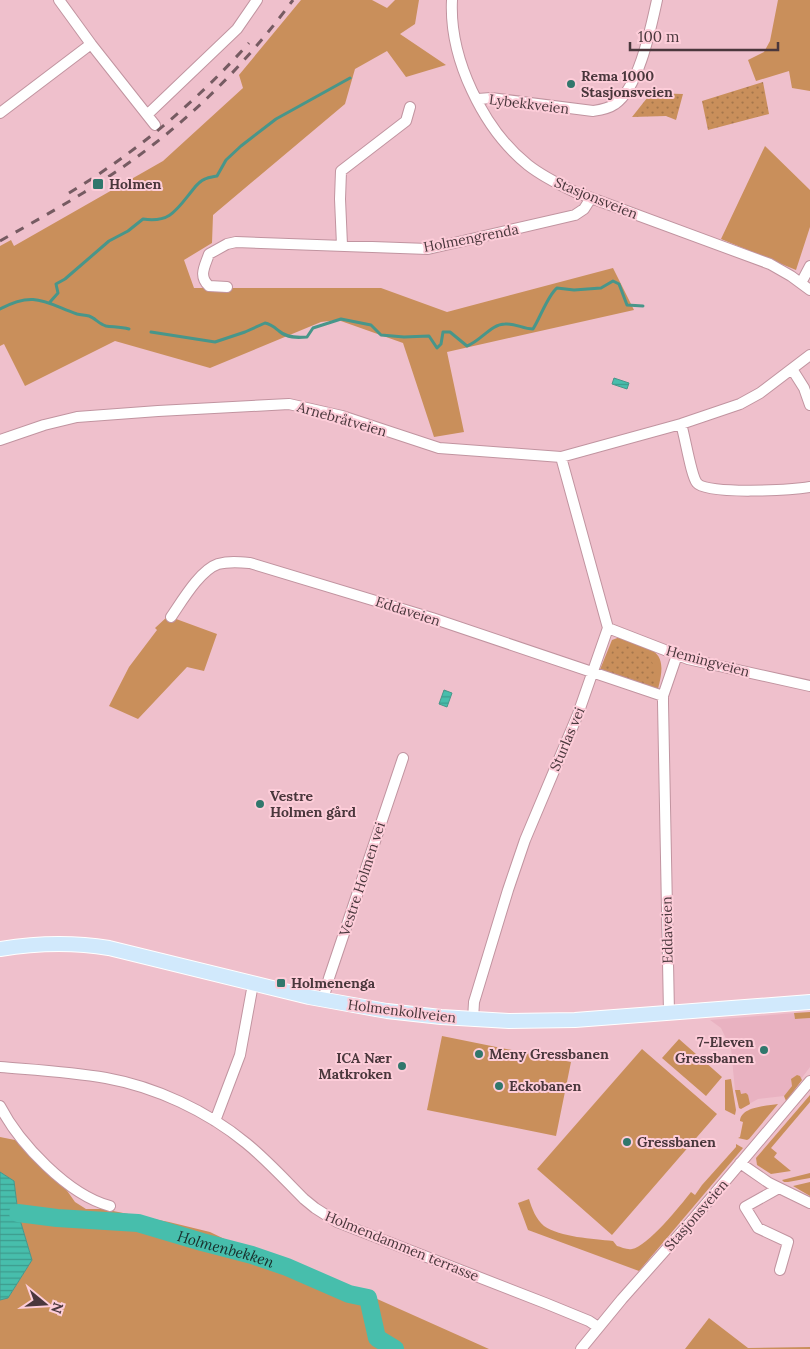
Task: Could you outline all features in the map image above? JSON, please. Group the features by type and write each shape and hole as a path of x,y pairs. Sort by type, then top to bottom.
{"main road":[{"name":"Holmenkollveien","path":"0,949 51,944 98,946 140,954 253,984 323,1000 387,1011 473,1020 561,1021 810,1002"}],"street":[{"path":"59,0 155,125"},
{"path":"148,114 232,34 257,0"},
{"name":"Stasjonsveien","path":"452,0 452,22 459,58 466,78 498,134 527,164 555,182 591,198 762,260 810,290"},
{"name":"Lybekkveien","path":"478,100 492,98 593,111 615,104 622,98 633,82 650,33 657,0"},
{"path":"0,114 91,44"},
{"path":"342,245 341,171 406,121 410,107"},
{"name":"Holmengrenda","path":"226,287 209,286 204,282 202,274 209,254 227,244 236,242 428,249 575,215 584,209 591,198"},
{"path":"801,283 810,266"},
{"name":"Arnebråtveien","path":"0,440 44,425 77,417 158,410 289,404 342,416 439,448 561,457 681,424 750,400 810,355"},
{"path":"792,370 804,388 810,405"},
{"path":"681,424 694,479 702,487 760,490 810,487"},
{"path":"561,457 608,628"},
{"name":"Eddaveien","path":"171,616 189,591 209,569 218,564 232,562 250,563 432,618 663,696"},
{"name":"Hemingveien","path":"608,628 677,655 810,686"},
{"name":"Sturlas vei","path":"473,1020 474,1002 508,890 538,808 578,714 608,628"},
{"name":"Eddaveien","path":"669,1013 663,696 677,655"},
{"name":"Vestre Holmen vei","path":"323,1000 328,978 403,758"},
{"path":"215,1121 240,1055 253,984"},
{"name":"Holmendammen terrasse","path":"0,1067 118,1080 160,1093 215,1121 252,1148 314,1208 338,1222 590,1321 598,1327"},
{"name":"Stasjonsveien","path":"581,1349 810,1081"},
{"path":"0,1106 18,1136 48,1167 80,1191 102,1204 110,1206"},
{"path":"740,1163 779,1188 810,1203"},
{"path":"779,1188 745,1206 758,1228 788,1242 780,1270"}],"shaded area":[{"path":"301,0 372,0 387,8 395,0 419,0 415,24 400,34 446,65 406,77 387,51 355,69 345,104 213,215 212,243 184,260 194,288 381,288 447,312 613,268 634,310 447,352 464,432 434,437 403,343 338,320 321,322 210,368 115,341 25,386 4,344 0,346 0,246 11,240 14,246 163,161 243,88 239,75"},
{"path":"778,0 810,0 810,91 792,88 789,71 756,81 748,60 764,52 770,41"},
{"path":"763,82 769,114 708,130 702,101"},
{"path":"651,93 683,94 676,120 666,116 632,117"},
{"path":"765,146 810,190 810,227 796,270 721,239"},
{"path":"614,378 629,383 627,389 612,384"},
{"path":"168,616 217,634 204,671 187,667 138,719 109,706 129,667 157,630 155,628"},
{"path":"620,637 649,649 660,658 661,676 658,689 653,690 599,672 612,640"},
{"path":"616,642 648,653 656,671 656,686 650,688 603,673"},
{"path":"444,690 452,693 447,707 439,704"},
{"path":"810,1012 810,1018 795,1019 794,1013"},
{"path":"794,1013 795,1019 810,1018 810,1067 801,1079 800,1076 791,1079 792,1086 784,1096 758,1099 740,1109 735,1090 731,1049 721,1028 710,1020"},
{"name":"Eckobanen","path":"442,1036 571,1062 556,1136 427,1110"},
{"path":"679,1039 722,1077 706,1096 662,1058"},
{"name":"Gressbanen","path":"642,1049 717,1114 612,1235 537,1169"},
{"path":"797,1075 802,1080 786,1101 784,1096 792,1086 791,1079"},
{"path":"731,1079 736,1110 735,1115 725,1110 725,1080"},
{"path":"735,1090 740,1090 741,1094 746,1093 750,1104 741,1109 739,1108"},
{"path":"810,1095 810,1102 771,1148 777,1153 774,1157 791,1171 771,1174 757,1165 756,1158"},
{"path":"778,1104 749,1139 738,1138 740,1137 743,1122 740,1121 741,1116 745,1112 755,1108"},
{"path":"0,1137 15,1140 63,1185 75,1202 86,1209 103,1209 210,1232 237,1245 290,1260 489,1349 0,1349 0,1300 8,1298 32,1260 18,1213 14,1181 0,1172"},
{"path":"736,1144 743,1148 639,1271 528,1230 518,1203 529,1199 539,1220 551,1230 577,1237 613,1241 617,1246 632,1249 638,1247 655,1234 691,1192 695,1195 736,1147"},
{"path":"0,1172 14,1181 18,1213 32,1260 8,1298 0,1300"},
{"path":"810,1173 810,1178 788,1182 782,1180"},
{"path":"810,1182 810,1196 793,1186"},
{"path":"709,1318 748,1348 810,1347 810,1349 685,1349"}],"waterway":[{"path":"50,302 58,293 56,284 65,279 109,241 128,231 143,219 159,219 171,214 199,183 206,178 217,176 226,160 276,119 350,78"},
{"path":"151,332 215,342 265,323 285,335 307,337 313,328 341,319 371,325 381,335 404,337 429,336 437,348 441,344 443,332 450,332 467,346 500,325 512,324 533,329 547,301 557,288 574,290 601,288 613,281 619,284 627,305 643,306"},
{"path":"0,309 22,300 39,300 77,314 89,316 106,326 129,329"},
{"name":"Holmenbekken","path":"18,1213 57,1218 138,1223 252,1255 287,1267 349,1294 368,1298 377,1338 395,1349"}],"railway":[{"path":"0,241 98,183 136,158 173,129 211,95 246,58 293,0"},
{"path":"69,193 142,143 165,124 208,85 249,43"}],"place":[{"name":"Rema 1000 Stasjonsveien","path":"571,84"},
{"name":"Holmen","path":"98,184"},
{"name":"Vestre Holmen gård","path":"260,804"},
{"name":"Holmenenga","path":"281,983"},
{"name":"7-Eleven Gressbanen","path":"764,1050"},
{"name":"Meny Gressbanen","path":"479,1054"},
{"name":"ICA Nær Matkroken","path":"402,1066"},
{"name":"Eckobanen","path":"499,1086"},
{"name":"Gressbanen","path":"627,1142"}]}
